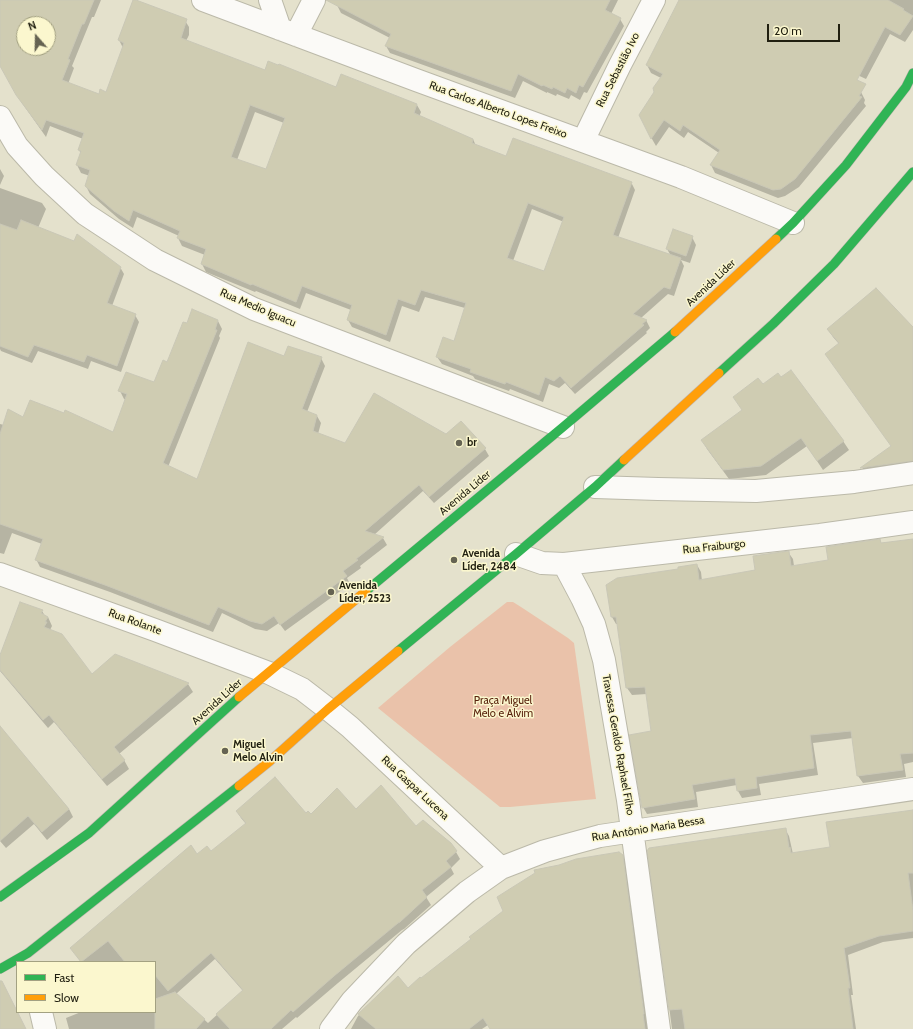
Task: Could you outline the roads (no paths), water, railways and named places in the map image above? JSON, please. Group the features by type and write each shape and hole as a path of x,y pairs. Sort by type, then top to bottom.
{"main road":[{"name":"Avenida Líder","path":"0,897 89,833 245,692 682,326 793,223 846,165 906,87 913,73"},
{"path":"29,958 110,889 270,762 328,709 595,487 773,324 834,264 913,172"},
{"path":"0,969 16,963"}],"street":[{"name":"Rua Carlos Alberto Lopes Freixo","path":"203,0 681,177 793,223"},
{"path":"270,0 288,32 314,0"},
{"name":"Rua Sebastião Ivo","path":"583,141 654,0"},
{"name":"Rua Medio Iguacu","path":"0,117 8,147 44,176 85,214 155,260 254,309 563,427"},
{"path":"595,487 756,491 854,482 913,473"},
{"name":"Rua Fraiburgo","path":"516,554 542,563 564,564 913,522"},
{"name":"Travessa Geraldo Raphael Filho","path":"564,564 594,624 604,660 628,800 659,1029"},
{"name":"Rua Rolante","path":"0,574 269,673 302,690 328,709"},
{"name":"Rua Gaspar Lucena","path":"328,709 350,727 501,868"},
{"name":"Rua Antônio Maria Bessa","path":"331,1029 352,1001 406,944 467,892 501,868 545,851 600,836 913,789"},
{"path":"41,1013 45,1029"}],"place":[{"name":"br","path":"459,443"},
{"name":"Avenida Líder, 2484","path":"454,560"},
{"name":"Avenida Líder, 2523","path":"331,592"},
{"name":"Miguel Melo Alvin","path":"225,751"}],"park label":[{"name":"Praça Miguel Melo e Alvim","path":"503,707"}]}
